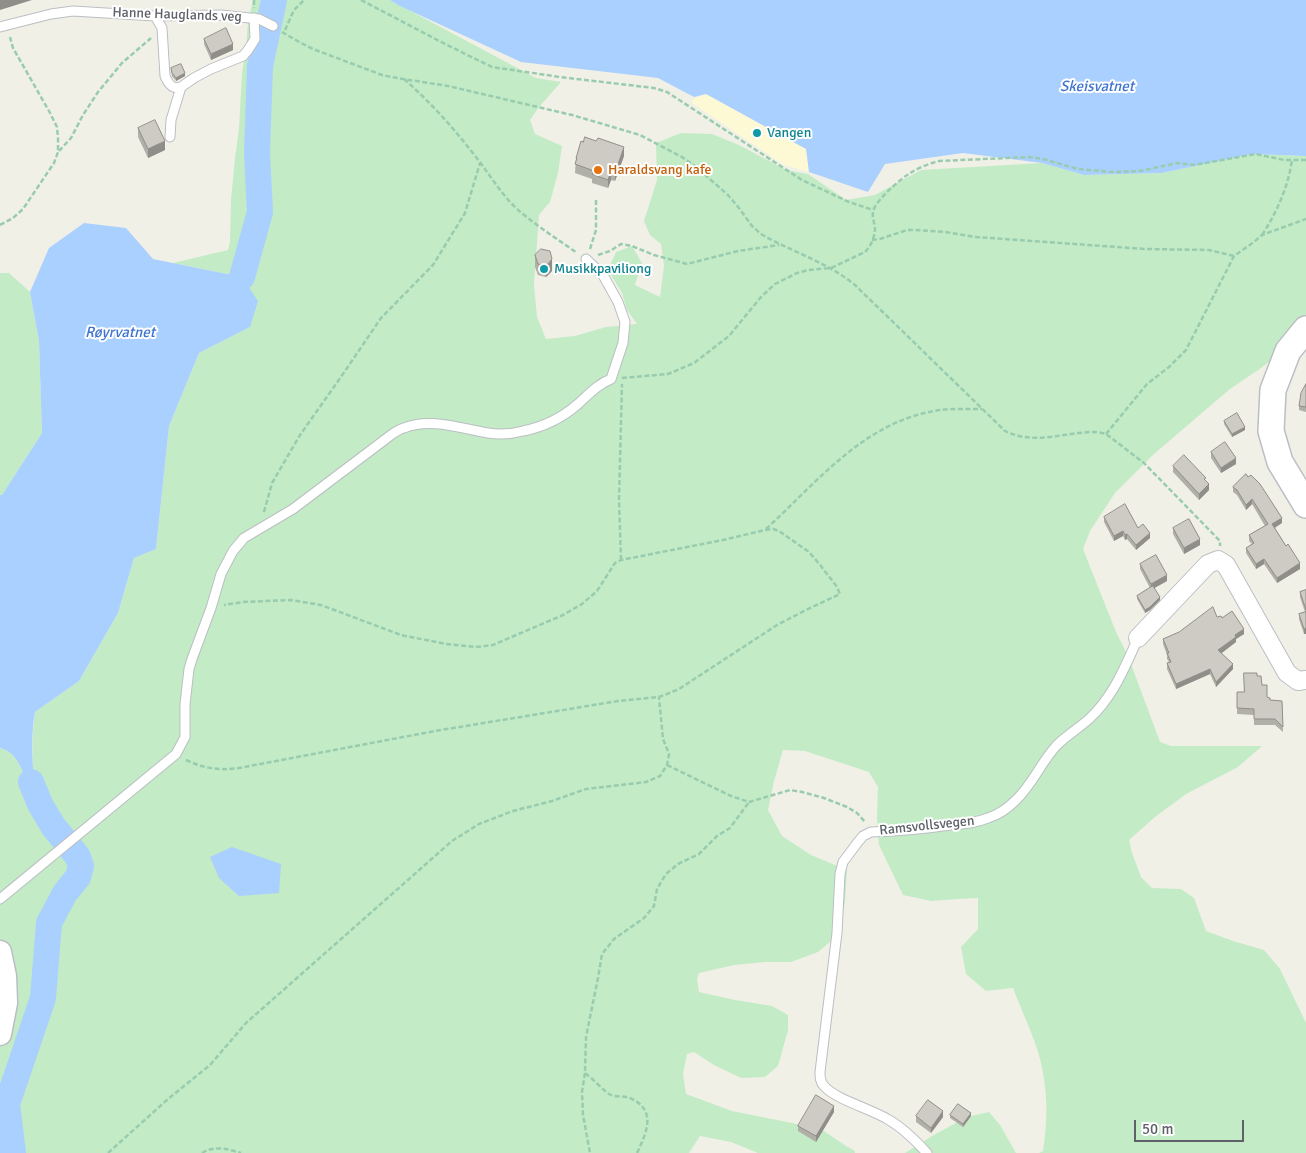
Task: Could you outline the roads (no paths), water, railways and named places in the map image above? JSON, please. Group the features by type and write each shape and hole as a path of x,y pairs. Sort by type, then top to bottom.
{"main road":[{"path":"1306,329 1288,351 1273,390 1271,431 1280,462 1306,505"}],"street":[{"name":"Ramsvollsvegen","path":"1138,638 1208,564 1218,560 1226,565 1287,673 1298,681 1306,680"},
{"path":"0,952 5,976 6,1003 0,1034"}],"lane":[{"name":"Hanne Hauglands veg","path":"3,26 51,14 73,11 155,16 221,14 258,19 254,39 243,56 194,78 181,87"},
{"path":"155,16 162,28 165,76 174,88 181,87 171,120 170,137"},
{"path":"258,19 273,26"},
{"path":"0,899 176,754 185,737 185,704 189,669 221,574 233,551 244,538 293,509 391,435 405,427 422,424 444,425 496,434 524,431 557,419 603,382 611,379 623,343 625,322 618,302 603,275 586,260"},
{"name":"Ramsvollsvegen","path":"927,1153 917,1142 889,1119 835,1094 824,1087 820,1079 838,920 840,874 843,862 863,836 871,832 930,828 977,822 1007,808 1025,790 1056,746 1089,719 1114,690 1138,638"}],"water":[{"name":"Skeisvatnet","path":"390,0 1306,0 1306,156 1252,154 1162,173 1084,175 1042,163 963,153 885,164 868,192 809,172 806,149 706,94 694,97 658,78 521,62"},
{"name":"Røyrvatnet","path":"84,223 126,228 153,259 242,277 258,301 250,327 199,353 169,426 156,549 134,558 118,613 79,681 35,712 32,746 34,781 28,783 21,767 11,753 0,748 0,495 2,495 42,433 39,341 30,292 49,248"},
{"path":"232,847 281,864 279,893 239,896 219,878 210,857"}],"waterway":[{"path":"242,277 260,212 257,153 260,66 274,0"},
{"path":"13,1153 7,1104 43,998 49,923 65,893 78,877 81,866 78,857 53,826 40,804 31,782"}],"place":[{"name":"Vangen","path":"757,133"},
{"name":"Haraldsvang kafe","path":"598,170"},
{"name":"Musikkpaviliong","path":"544,269"}]}
